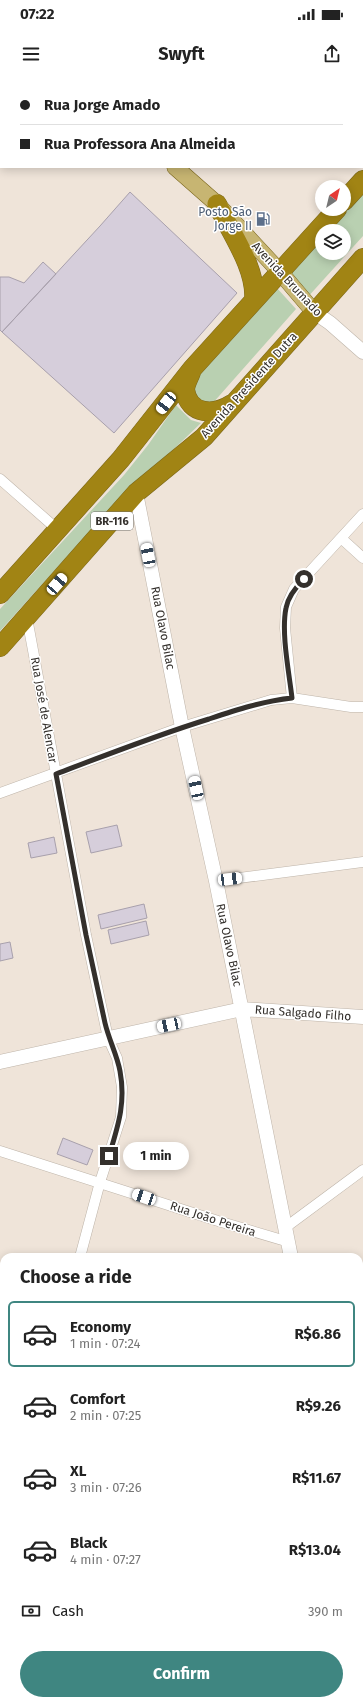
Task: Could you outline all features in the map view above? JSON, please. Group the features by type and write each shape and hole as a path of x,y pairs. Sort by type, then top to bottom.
{"highway":[{"path":"351,193 363,180"},
{"path":"217,204 250,269 255,289 254,300"},
{"name":"BR-116","path":"0,594 121,459 192,369 331,216"},
{"name":"Avenida Presidente Dutra","path":"0,648 136,493 204,437 363,258"},
{"path":"192,369 185,390 189,402 193,406 204,412 211,412 224,409 233,404"}],"main road":[{"name":"Avenida Brumado","path":"176,168 217,204 280,272 314,312"}],"street":[{"name":"Avenida Brumado","path":"314,312 330,323 363,352"},
{"path":"0,479 58,530"},
{"name":"Rua Olavo Bilac","path":"136,493 182,727 216,881 290,1253"},
{"path":"292,698 285,628 286,607 294,589 363,514"},
{"path":"341,538 363,558"},
{"name":"Rua José de Alencar","path":"27,618 86,935 108,1038 120,1071 122,1105 121,1117 100,1182 81,1253"},
{"path":"0,794 182,727 272,700 292,698 351,707 363,707"},
{"path":"216,881 363,862"},
{"name":"Rua Salgado Filho","path":"0,1062 242,1009 363,1017"},
{"name":"Rua João Pereira","path":"0,1151 100,1182 225,1224 289,1242"},
{"path":"286,1228 363,1170"}],"green space":[{"path":"363,191 363,236 351,249 351,224 335,224 342,216 351,216 351,205"},
{"path":"315,246 315,260 341,260 306,299 287,276"},
{"path":"276,287 296,309 212,404 195,400 193,379"},
{"path":"176,405 191,420 201,423 101,519 0,631 0,609 124,475 148,445"}],"building":[{"path":"130,192 237,293 114,433 2,332"},
{"path":"43,262 56,274 2,332 0,330 0,277 9,277 24,283"},
{"path":"117,825 122,846 91,853 86,832"},
{"path":"54,837 57,853 31,858 28,843"},
{"path":"144,904 147,918 101,929 98,915"},
{"path":"146,921 149,935 111,944 108,930"},
{"path":"10,942 13,958 0,961 0,944"},
{"path":"63,1138 93,1150 87,1165 57,1154"}],"place":[{"name":"Posto São Jorge II","path":"263,219"}],"route":[{"path":"109,1156 121,1117 122,1087 120,1071 117,1058 108,1038 86,935 56,774 182,727 245,707 272,700 292,698 285,628 286,607 294,589 304,579"}]}
